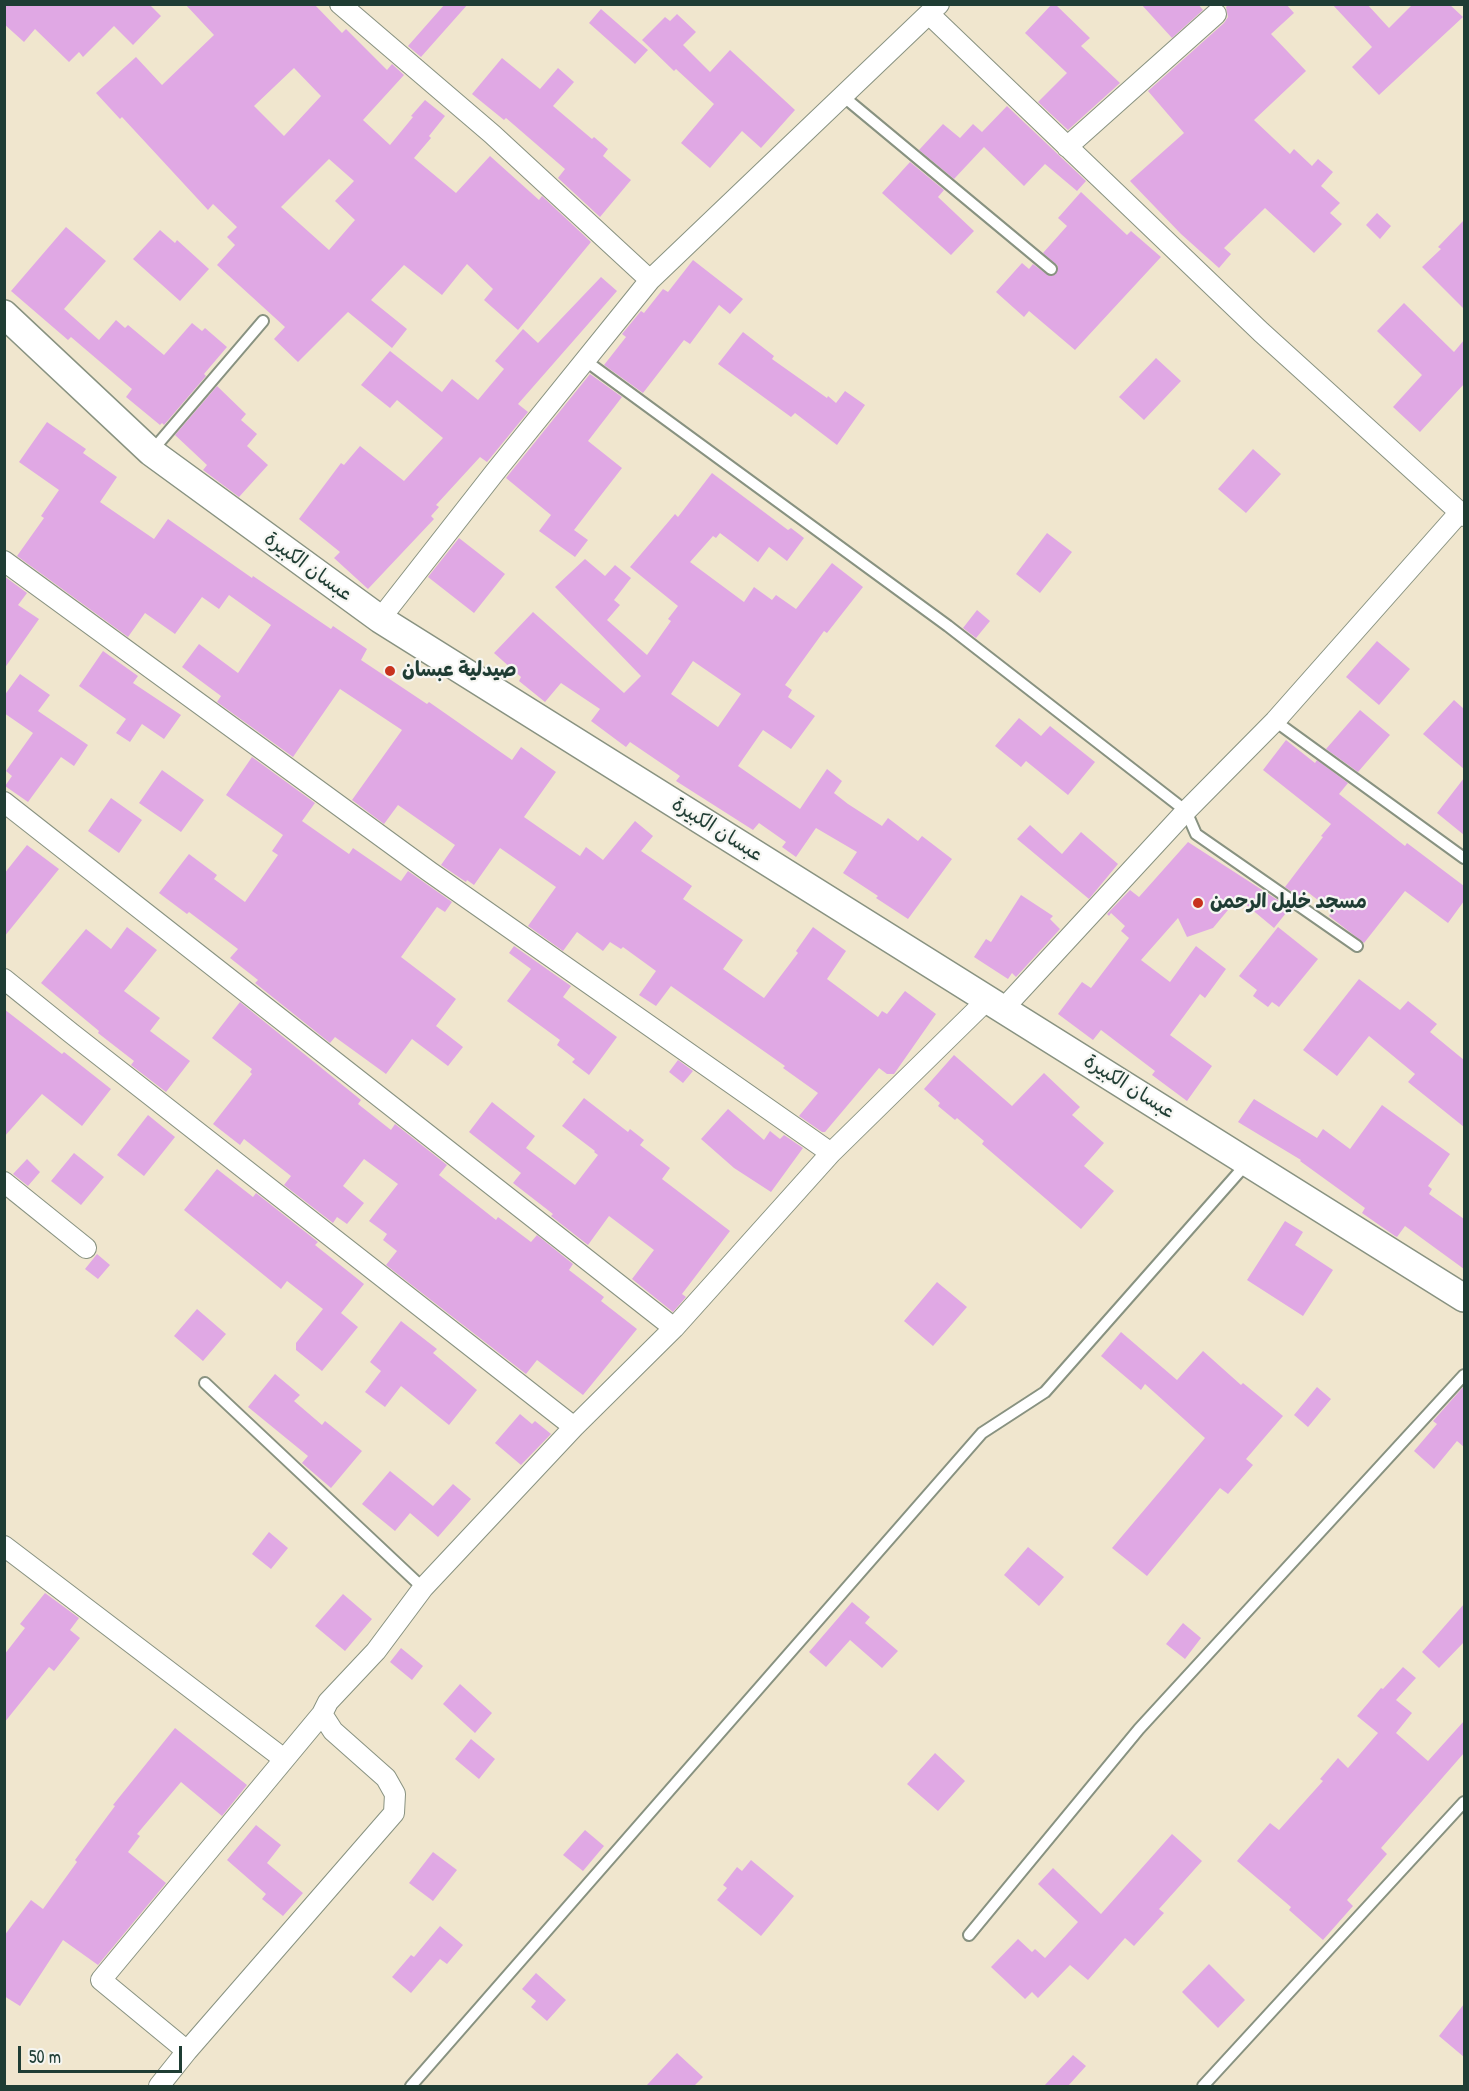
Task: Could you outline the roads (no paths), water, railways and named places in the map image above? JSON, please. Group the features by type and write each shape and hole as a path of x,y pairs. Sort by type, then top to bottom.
{"main road":[{"name":"عبسان الكبيرة","path":"4,314 151,452 380,619 1464,1298"}],"street":[{"path":"340,4 492,134 650,279"},
{"path":"187,2051 100,1980 322,1714 328,1702 376,1651 423,1588 574,1428 674,1328 831,1154 996,1003 1275,721 1462,514 1261,332 1067,147 934,9 650,279 380,619"},
{"path":"1067,147 1211,9"},
{"path":"4,561 430,872 831,1154"},
{"path":"4,802 674,1328"},
{"path":"4,979 574,1428"},
{"path":"4,1182 86,1248"},
{"path":"4,1546 284,1759"},
{"path":"159,2086 394,1813 395,1794 386,1778 333,1731 322,1714"}],"lane":[{"path":"844,97 1051,269"},
{"path":"151,452 263,321"},
{"path":"586,361 948,626 1186,811 1196,834 1357,945"},
{"path":"1275,721 1464,858"},
{"path":"411,2086 982,1433 1045,1392 1248,1162"},
{"path":"969,1935 1139,1729 1464,1375"},
{"path":"205,1383 423,1588"},
{"path":"1203,2086 1464,1802"}],"place":[{"name":"صيدلية عبسان","path":"390,671"},
{"name":"مسجد خليل الرحمن","path":"1198,903"}]}
